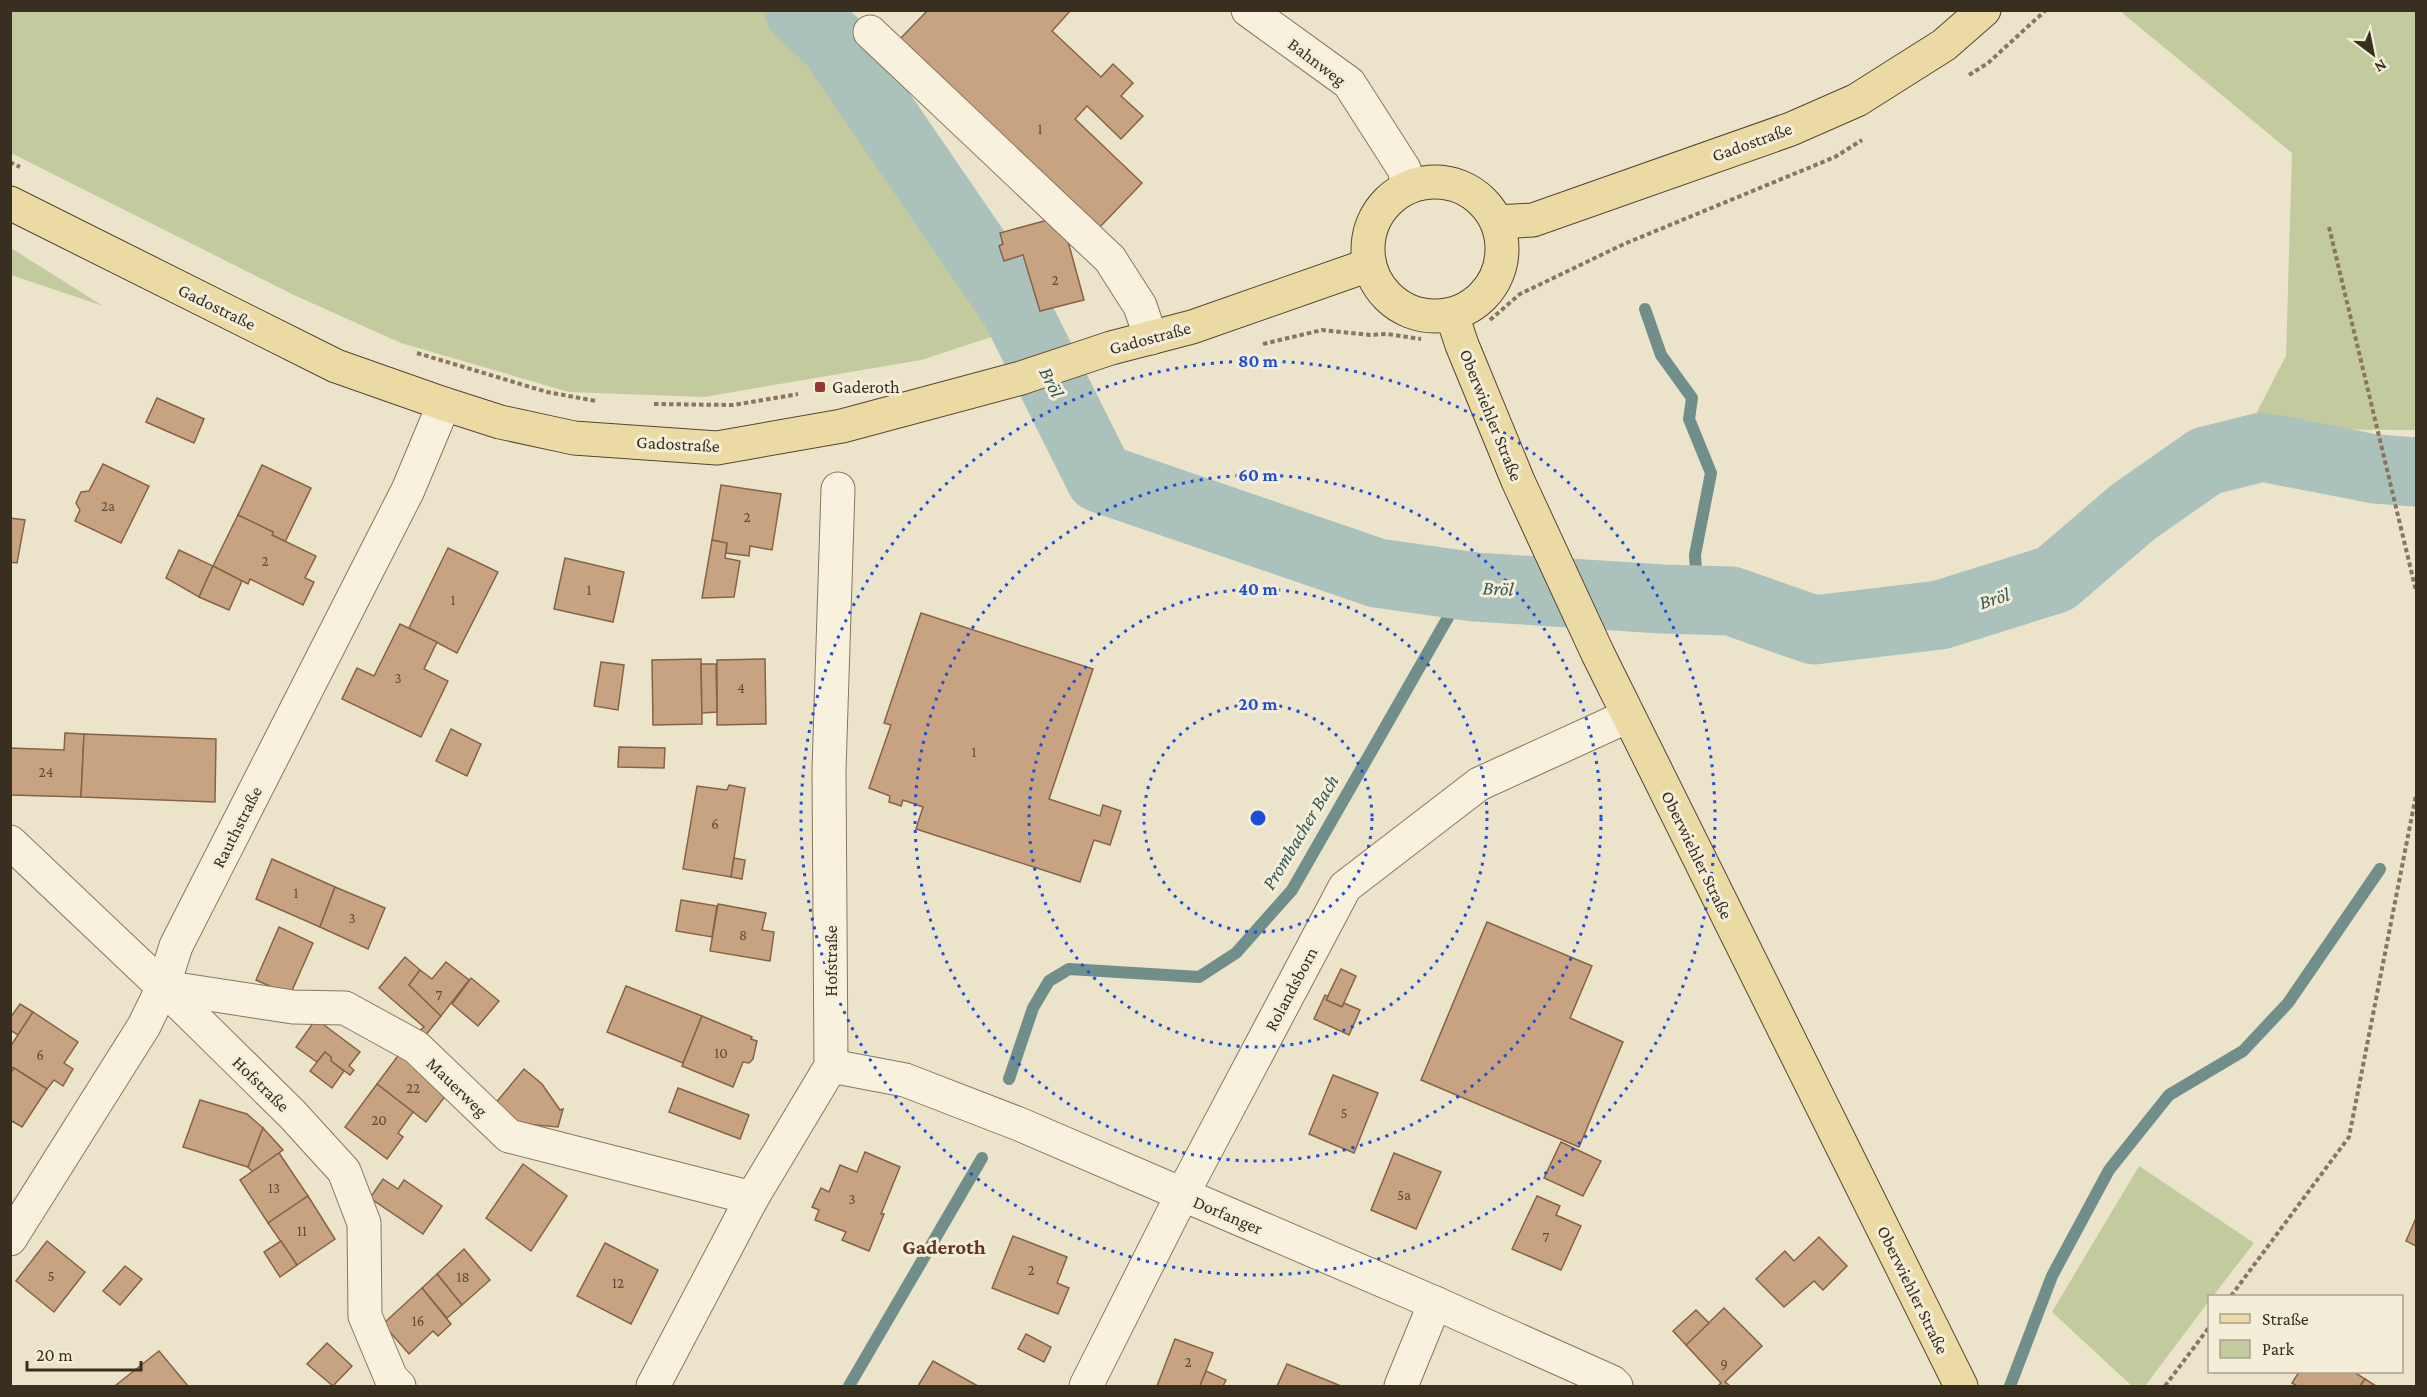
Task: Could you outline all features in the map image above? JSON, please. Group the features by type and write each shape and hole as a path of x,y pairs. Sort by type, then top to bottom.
{"main road":[{"name":"Gadostraße","path":"1497,222 1533,220 1791,129 1848,104 1944,45 1984,10"},
{"path":"1430,182 1450,183 1470,191 1486,205 1497,222 1502,241 1502,260 1496,279 1485,295 1470,308 1452,315 1431,317 1409,312 1391,301 1377,285 1369,265 1367,246 1371,227 1380,210 1393,196 1409,187 1430,182"},
{"name":"Gadostraße","path":"10,203 336,366 444,405 500,422 574,438 717,448 842,426 1021,378 1111,348 1192,327 1369,265"},
{"name":"Oberwiehler Straße","path":"1452,315 1518,481 1598,654 1961,1386"}],"street":[{"name":"Bahnweg","path":"1248,10 1349,83 1404,169 1409,187"},
{"path":"870,32 1110,259 1140,306 1151,338"},
{"name":"Rauthstraße","path":"10,1239 144,1026 163,987 176,946 408,490 444,405"},
{"name":"Hofstraße","path":"831,1066 829,770 838,489"},
{"name":"Rolandsborn","path":"1086,1386 1182,1195 1345,887 1479,784 1628,716"},
{"name":"Hofstraße","path":"10,842 163,987 292,1114 344,1171 364,1223 365,1316 391,1378 399,1386"},
{"name":"Mauerweg","path":"163,987 293,1007 345,1008 416,1047 509,1137 752,1198"},
{"path":"653,1386 752,1198 831,1066"},
{"name":"Dorfanger","path":"831,1066 905,1080 1019,1124 1435,1303 1612,1382 1616,1386"},
{"path":"1401,1386 1435,1303"}],"path":[{"path":"10,162 21,167"},
{"path":"2329,227 2416,591"},
{"path":"411,351 547,392 603,402"},
{"path":"650,404 733,405 803,393"},
{"path":"2232,1295 2349,1137 2416,795"},
{"path":"2165,1386 2208,1329"}],"green space":[{"path":"10,11 806,11 823,20 1040,321 921,360 704,397 569,392 401,343 294,295 11,153"},
{"path":"2120,11 2416,11 2416,430 2248,429 2286,356 2292,153"},
{"path":"11,248 103,306 11,275"},
{"path":"2139,1166 2254,1243 2214,1295 2208,1295 2208,1302 2145,1386 2132,1386 2052,1312"}],"building":[{"path":"928,10 1071,10 1052,31 1101,77 1113,64 1133,83 1121,96 1143,116 1121,139 1087,106 1075,119 1142,183 1099,228 900,39"},
{"path":"1055,218 1063,223 1084,300 1040,311 1023,255 1004,261 999,246 1003,244 1000,233"},
{"path":"157,398 204,419 194,443 146,422"},
{"path":"103,464 149,486 121,543 75,521 80,510 76,503 81,492 89,491"},
{"path":"262,465 311,488 285,542 272,535 273,532 238,515"},
{"path":"721,485 781,494 772,550 750,546 749,556 726,553 727,543 712,540"},
{"path":"238,515 273,532 272,535 316,556 305,578 314,582 303,605 250,579 248,584 213,566"},
{"path":"10,518 25,520 17,563 10,562"},
{"path":"712,540 727,543 725,558 740,561 734,597 702,598"},
{"path":"448,548 498,572 457,653 409,628"},
{"path":"179,550 213,566 199,597 166,578"},
{"path":"565,558 624,572 613,622 554,609"},
{"path":"213,566 242,581 229,610 199,597"},
{"path":"921,613 1093,669 1049,799 1100,816 1103,805 1121,811 1110,845 1094,840 1080,882 916,829 923,807 903,800 901,806 889,802 890,796 869,788 891,725 884,723"},
{"path":"400,624 437,642 424,669 448,681 421,737 342,699 357,668 374,676"},
{"path":"701,659 702,724 653,725 652,660"},
{"path":"765,659 766,724 717,725 717,660"},
{"path":"601,662 624,665 618,710 594,706"},
{"path":"701,664 716,664 717,712 702,713"},
{"path":"451,729 481,744 467,776 436,761"},
{"path":"65,733 84,734 81,797 10,795 10,748 64,750"},
{"path":"84,734 216,739 215,802 81,797"},
{"path":"619,747 665,748 664,768 618,767"},
{"path":"729,785 745,788 731,877 683,869 697,786 727,790"},
{"path":"734,858 745,860 742,879 731,877"},
{"path":"272,859 335,887 320,927 256,899"},
{"path":"335,887 385,908 368,949 320,927"},
{"path":"681,900 717,906 712,937 676,931"},
{"path":"718,904 766,913 762,930 774,932 770,961 710,951"},
{"path":"1487,922 1592,966 1570,1018 1623,1042 1579,1147 1421,1080"},
{"path":"279,927 313,943 290,995 256,980"},
{"path":"405,957 420,970 409,985 441,1016 425,1036 419,1031 424,1027 379,988"},
{"path":"446,962 469,980 441,1016 409,985 420,970 432,979"},
{"path":"1341,969 1356,976 1342,1007 1326,1000"},
{"path":"471,978 499,1001 478,1026 452,1004"},
{"path":"626,986 702,1016 683,1063 607,1032"},
{"path":"1325,995 1328,997 1326,1000 1342,1007 1344,1003 1360,1010 1349,1035 1314,1019"},
{"path":"20,1004 33,1012 18,1035 10,1030 10,1018"},
{"path":"33,1012 78,1042 64,1063 73,1069 63,1086 54,1080 47,1089 10,1066 10,1047"},
{"path":"702,1016 757,1041 753,1059 749,1063 743,1062 733,1087 682,1066"},
{"path":"316,1019 360,1052 349,1066 354,1070 350,1075 331,1061 331,1057 325,1052 317,1062 296,1047"},
{"path":"325,1052 331,1057 331,1061 344,1071 332,1088 310,1071"},
{"path":"400,1053 449,1091 426,1122 377,1084"},
{"path":"14,1068 47,1089 22,1127 10,1120 10,1074"},
{"path":"524,1069 542,1084 560,1110 563,1109 558,1127 514,1123 494,1105"},
{"path":"1333,1075 1378,1093 1354,1153 1309,1134"},
{"path":"377,1084 413,1112 398,1133 403,1137 387,1159 345,1127"},
{"path":"678,1088 749,1115 740,1139 669,1112"},
{"path":"200,1100 247,1114 263,1128 248,1167 183,1147"},
{"path":"263,1128 283,1150 253,1172 248,1167"},
{"path":"1561,1142 1601,1161 1583,1196 1544,1178"},
{"path":"865,1152 900,1167 869,1251 842,1240 846,1232 815,1220 819,1210 812,1207 821,1188 829,1192 840,1165 857,1172"},
{"path":"279,1153 308,1196 268,1223 240,1180"},
{"path":"1394,1153 1441,1172 1416,1229 1371,1210"},
{"path":"523,1164 567,1196 531,1251 486,1218"},
{"path":"383,1179 398,1189 404,1180 442,1206 423,1234 370,1198"},
{"path":"308,1196 335,1239 297,1265 268,1223"},
{"path":"1537,1196 1560,1206 1556,1215 1581,1226 1561,1270 1512,1249"},
{"path":"2416,1218 2416,1246 2406,1241"},
{"path":"1013,1236 1067,1257 1057,1283 1069,1288 1058,1314 992,1288"},
{"path":"1819,1237 1847,1266 1823,1290 1814,1281 1784,1307 1756,1279 1785,1251 1794,1261"},
{"path":"47,1241 85,1272 54,1312 16,1281"},
{"path":"281,1241 297,1265 280,1277 264,1252"},
{"path":"605,1243 658,1270 631,1324 577,1296"},
{"path":"464,1249 490,1280 462,1305 437,1274"},
{"path":"125,1266 142,1279 120,1305 103,1291"},
{"path":"437,1274 462,1305 447,1318 422,1288"},
{"path":"422,1288 451,1324 438,1336 433,1331 409,1354 383,1324"},
{"path":"1724,1308 1762,1346 1725,1382 1730,1386 1718,1386 1721,1383 1686,1345"},
{"path":"1696,1310 1709,1323 1686,1345 1673,1331"},
{"path":"1026,1334 1051,1347 1044,1362 1018,1349"},
{"path":"1175,1339 1213,1353 1200,1386 1157,1386"},
{"path":"327,1343 352,1366 333,1386 307,1364"},
{"path":"159,1351 188,1386 116,1385"},
{"path":"933,1361 978,1386 918,1386"},
{"path":"1287,1364 1341,1386 1277,1386"},
{"path":"1206,1371 1226,1380 1223,1386 1200,1386"},
{"path":"2298,1373 2356,1373 2365,1379 2360,1386 2297,1386 2292,1383"},
{"path":"2365,1379 2376,1386 2360,1386"}],"waterway":[{"name":"Bröl","path":"799,10 832,41 1015,308 1100,478 1377,573 1475,587 1731,601 1814,630 1940,615 2055,579 2133,512 2206,461 2262,447 2375,469 2416,472"},
{"path":"1645,309 1661,355 1692,398 1689,419 1711,473 1695,555 1698,600"},
{"name":"Prombacher Bach","path":"1009,1079 1033,1008 1049,981 1069,969 1199,977 1236,953 1292,890 1466,586"},
{"path":"2010,1386 2052,1276 2109,1170 2169,1095 2243,1051 2288,1003 2380,869"},
{"name":"Prombacher Bach","path":"849,1386 982,1158"}],"place":[{"name":"Gaderoth","path":"820,387"}],"district":[{"name":"Gaderoth","path":"944,1247"}]}
